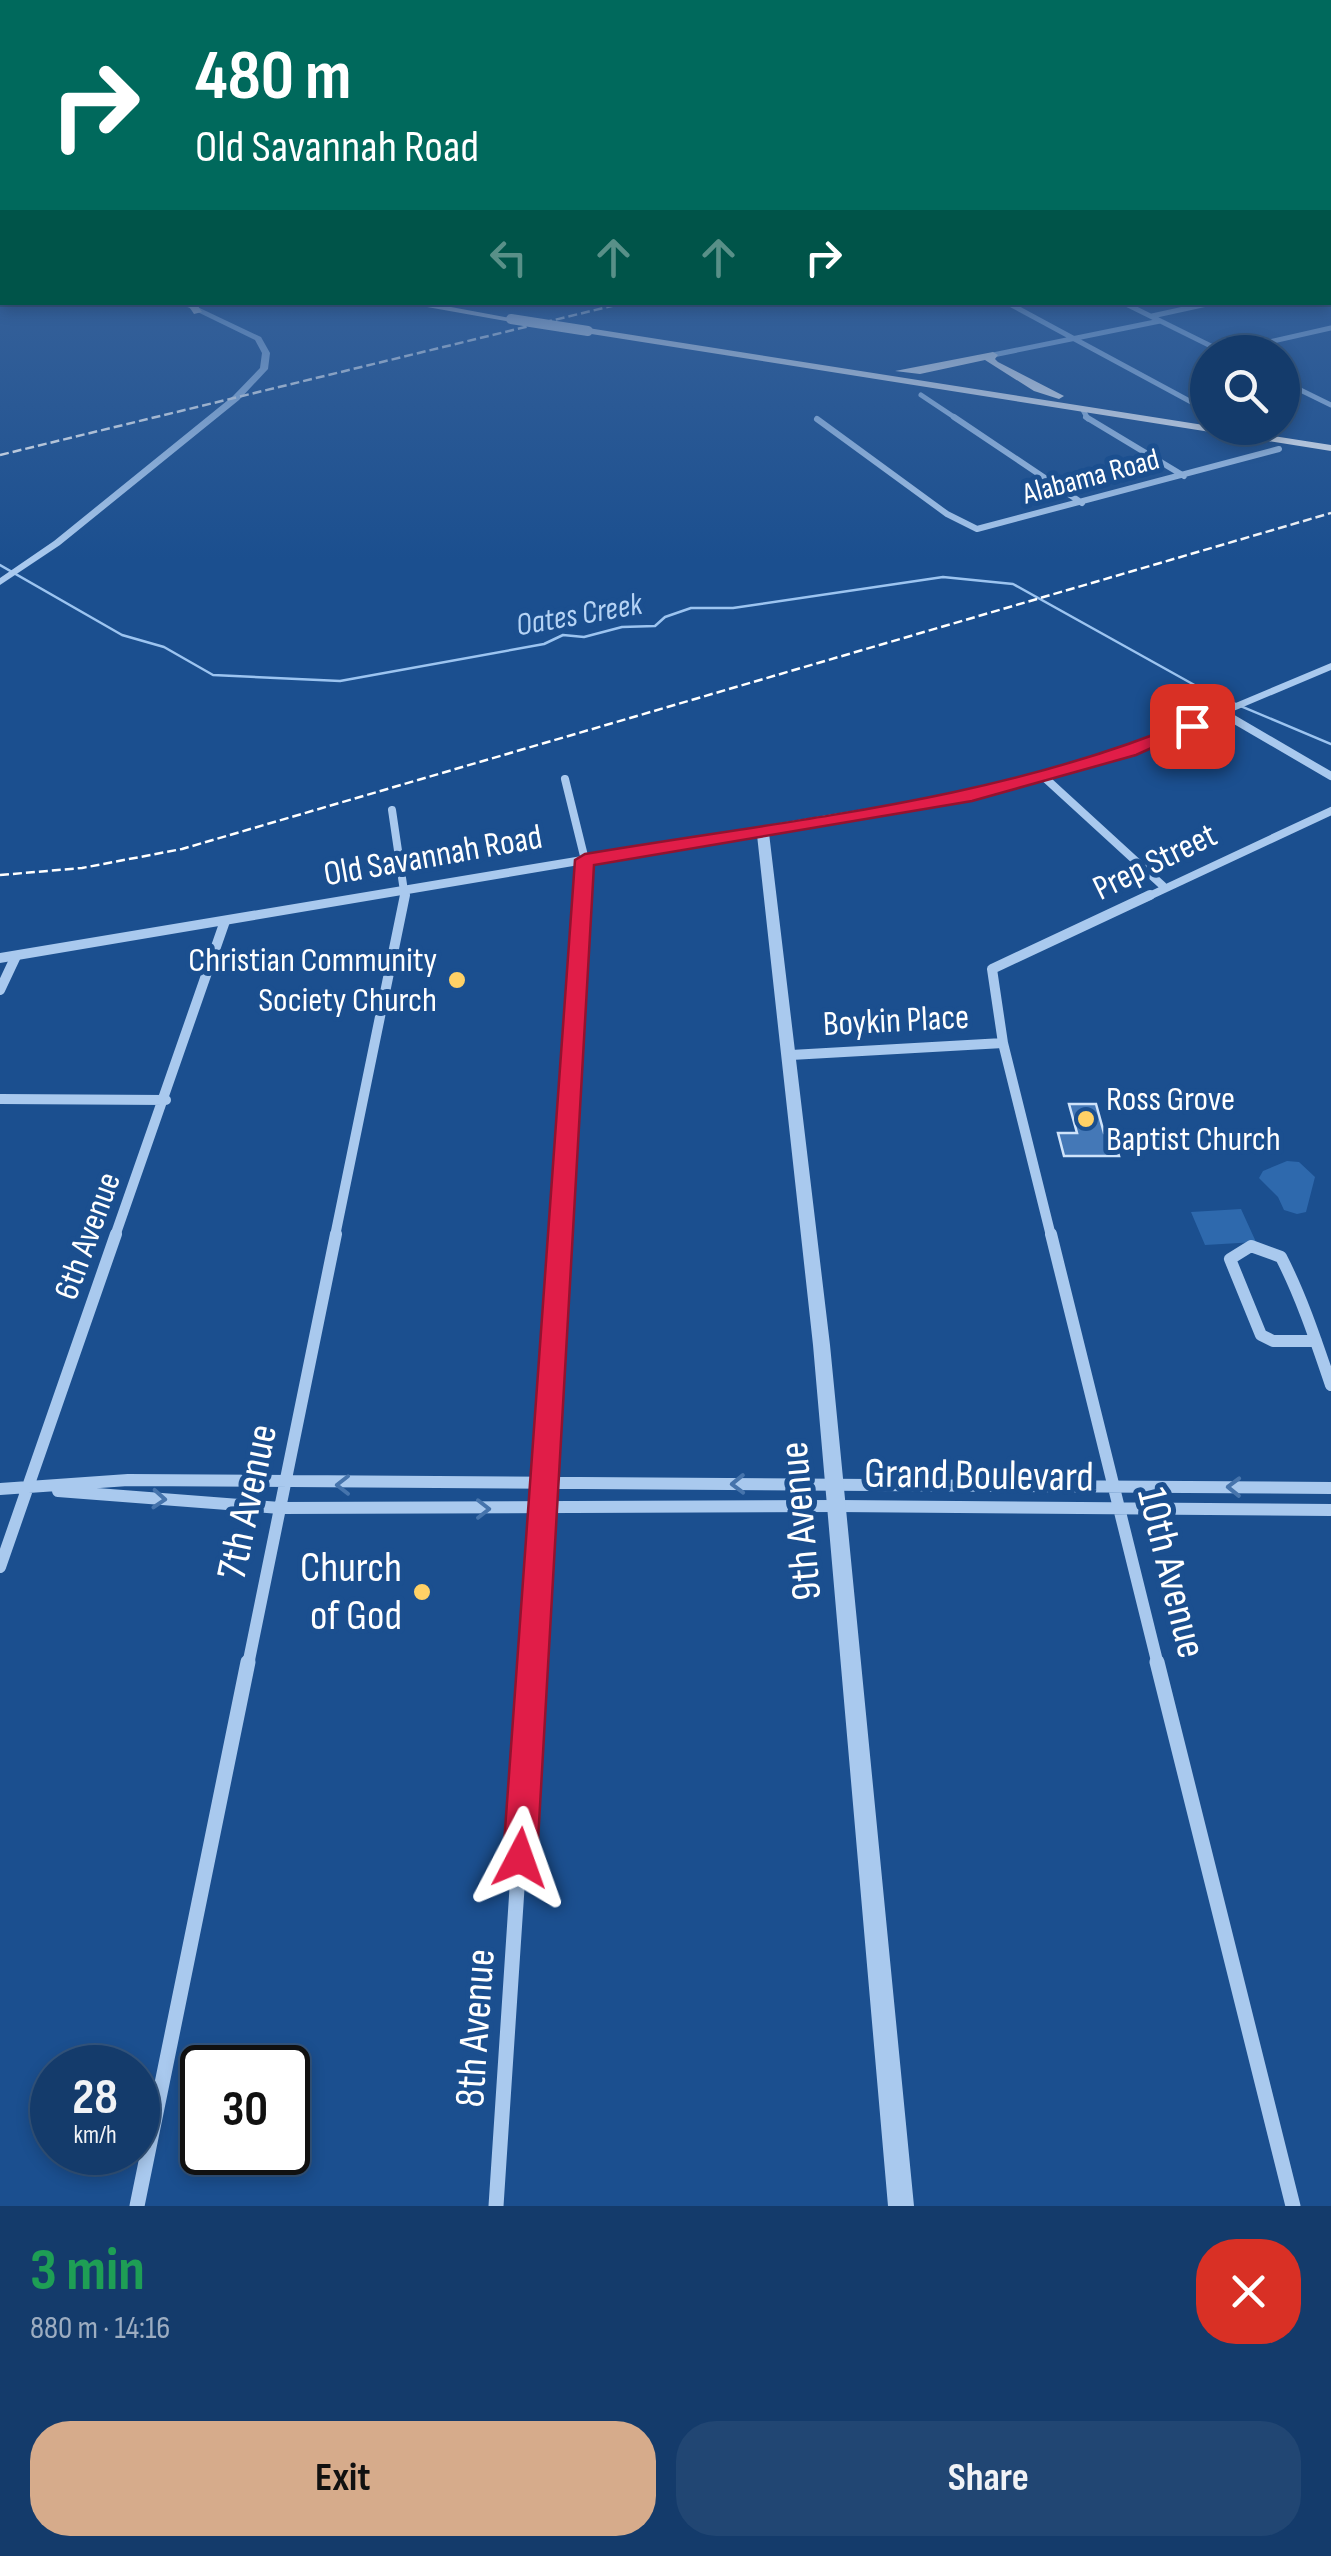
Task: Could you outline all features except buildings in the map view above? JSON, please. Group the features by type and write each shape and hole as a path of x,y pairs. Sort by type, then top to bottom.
{"highway":[{"path":"757,354 1190,417"},
{"path":"890,375 993,355"},
{"path":"993,355 989,359 994,364 1038,389 1066,398"},
{"path":"890,375 1083,410 1331,448"},
{"path":"890,375 921,395 922,389 943,386"},
{"path":"1300,435 1331,440"}],"street":[{"path":"0,582 30,562 260,375 264,354"},
{"path":"993,355 998,354"},
{"path":"1103,354 1190,400"},
{"path":"1300,390 1331,405"},
{"path":"921,395 1082,502"},
{"path":"1083,410 1088,420 1184,476"},
{"name":"Alabama Road","path":"817,419 972,528 1279,450"},
{"name":"Old Savannah Road","path":"0,958 972,795 1130,752 1331,666"},
{"path":"1232,709 1331,776"},
{"path":"1045,778 1163,886"},
{"name":"8th Avenue","path":"496,2206 585,860 565,780"},
{"name":"7th Avenue","path":"137,2206 406,890 392,810"},
{"name":"Prep Street","path":"1003,962 1331,811"},
{"name":"9th Avenue","path":"763,830 837,1494 901,2206"},
{"name":"6th Avenue","path":"0,1567 225,922"},
{"path":"0,990 16,956"},
{"name":"10th Avenue","path":"1003,962 992,968 1004,1043 1294,2206"},
{"name":"Boykin Place","path":"791,1055 1004,1043"},
{"path":"0,1099 166,1100"},
{"path":"1316,1341 1273,1341 1261,1335 1230,1259 1251,1246 1281,1257 1300,1293 1331,1385"},
{"name":"Grand Boulevard","path":"0,1488 128,1480 545,1486 837,1494 1120,1512 1331,1510"},
{"name":"Grand Boulevard","path":"26,1488 280,1508 544,1509 837,1494 1114,1486 1331,1488"}],"shaded area":[{"path":"1287,1161 1299,1162 1315,1177 1306,1212 1284,1210 1278,1197 1259,1178 1263,1171"},
{"path":"1241,1209 1256,1242 1205,1245 1191,1212"}],"waterway":[{"name":"Oates Creek","path":"0,565 122,635 164,647 213,675 340,681 544,644 563,635 584,637 622,627 655,626 665,617 691,608 733,608 943,577 1013,584 1207,692 1331,744"}],"railway":[{"path":"0,455 415,354"},
{"path":"0,875 82,868 182,849 1331,513"}],"place":[{"name":"Christian Community Society Church","path":"457,980"},
{"name":"Ross Grove Baptist Church","path":"1086,1119"},
{"name":"Church of God","path":"422,1592"}],"route":[{"path":"520,1858 585,860 972,795 1130,752 1192,726"}]}
